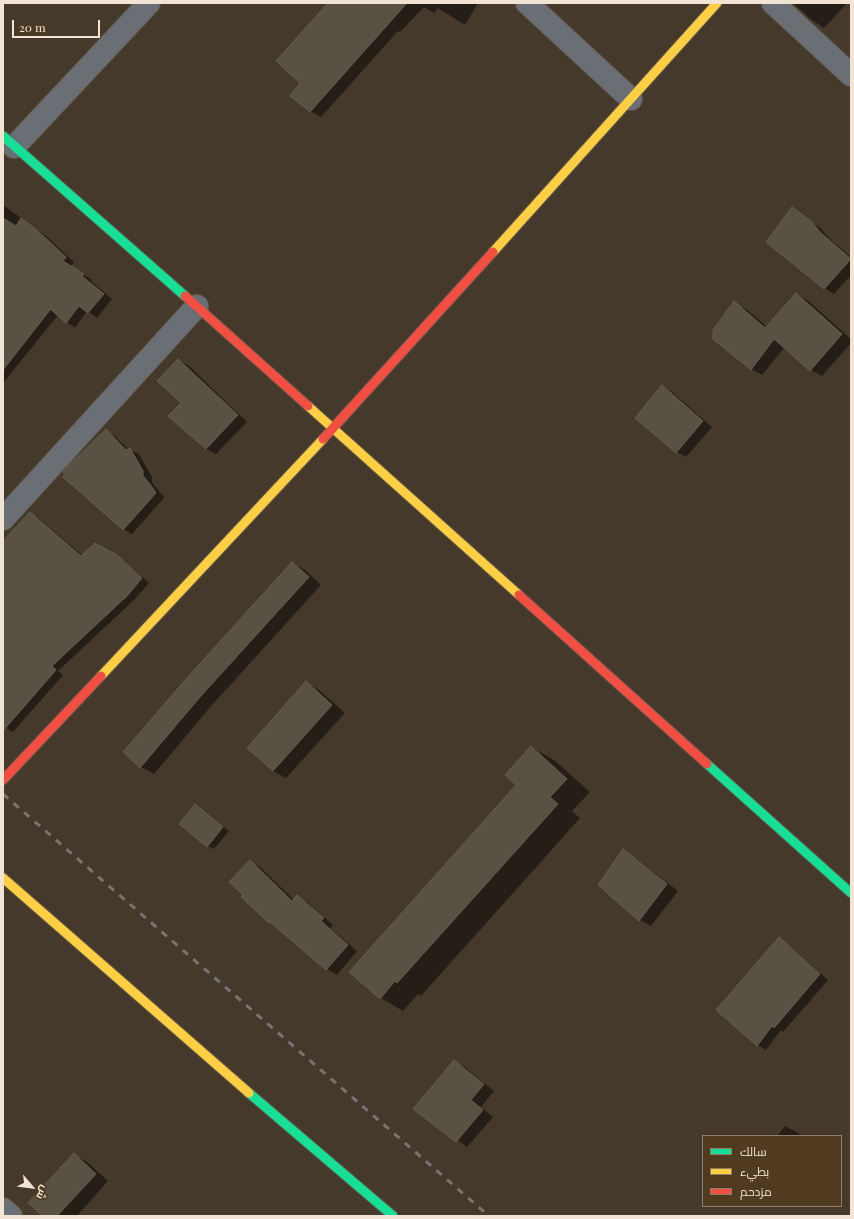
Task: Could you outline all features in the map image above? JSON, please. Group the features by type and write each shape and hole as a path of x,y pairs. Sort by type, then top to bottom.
{"street":[{"path":"149,3 9,142 198,306 851,893"},
{"path":"526,3 631,99"},
{"path":"6,772 334,428 717,3"},
{"path":"773,3 851,75"},
{"path":"3,520 198,306"},
{"path":"3,878 309,1145 393,1216"},
{"path":"3,1209 10,1216"}],"building":[{"path":"328,3 407,3 310,112 290,96 300,83 276,61"},
{"path":"792,207 811,221 821,233 851,259 824,289 766,242"},
{"path":"3,218 16,226 21,218 37,230 66,257 63,261 84,274 82,276 104,294 88,313 79,306 66,323 49,308 50,310 3,370"},
{"path":"796,293 842,334 810,371 774,339 751,370 713,339 713,330 734,301 765,328"},
{"path":"178,359 238,415 206,449 168,416 181,403 157,381"},
{"path":"662,385 703,421 676,453 635,418"},
{"path":"106,429 126,450 130,448 143,471 143,476 156,493 123,530 63,477 65,474 63,472 69,465"},
{"path":"30,512 81,556 95,543 117,555 142,578 128,595 52,666 56,670 3,731 3,541"},
{"path":"292,562 309,577 200,697 140,768 123,752 186,679"},
{"path":"306,681 332,705 273,771 247,748"},
{"path":"531,746 567,779 550,797 558,804 397,983 395,981 380,999 349,972 516,785 505,775"},
{"path":"195,804 223,827 207,847 179,824"},
{"path":"623,849 667,884 639,921 598,885"},
{"path":"250,860 292,901 297,895 324,918 321,921 348,945 326,970 270,922 269,923 241,897 243,895 229,882"},
{"path":"779,937 820,974 774,1028 772,1026 757,1046 716,1010"},
{"path":"454,1060 484,1084 471,1100 483,1110 456,1142 413,1109"},
{"path":"74,1153 96,1174 57,1216 43,1216 28,1203"}],"railway":[{"path":"3,794 489,1216"}],"traffic: fast":[{"path":"3,136 185,296"},
{"path":"707,764 851,893"},
{"path":"249,1093 393,1216"}],"traffic: slow":[{"path":"493,252 717,3"},
{"path":"308,406 519,595"},
{"path":"101,676 323,439"},
{"path":"3,878 249,1093"}],"traffic: jam":[{"path":"323,439 493,252"},
{"path":"185,296 308,406"},
{"path":"519,595 707,764"},
{"path":"3,780 101,676"}]}
